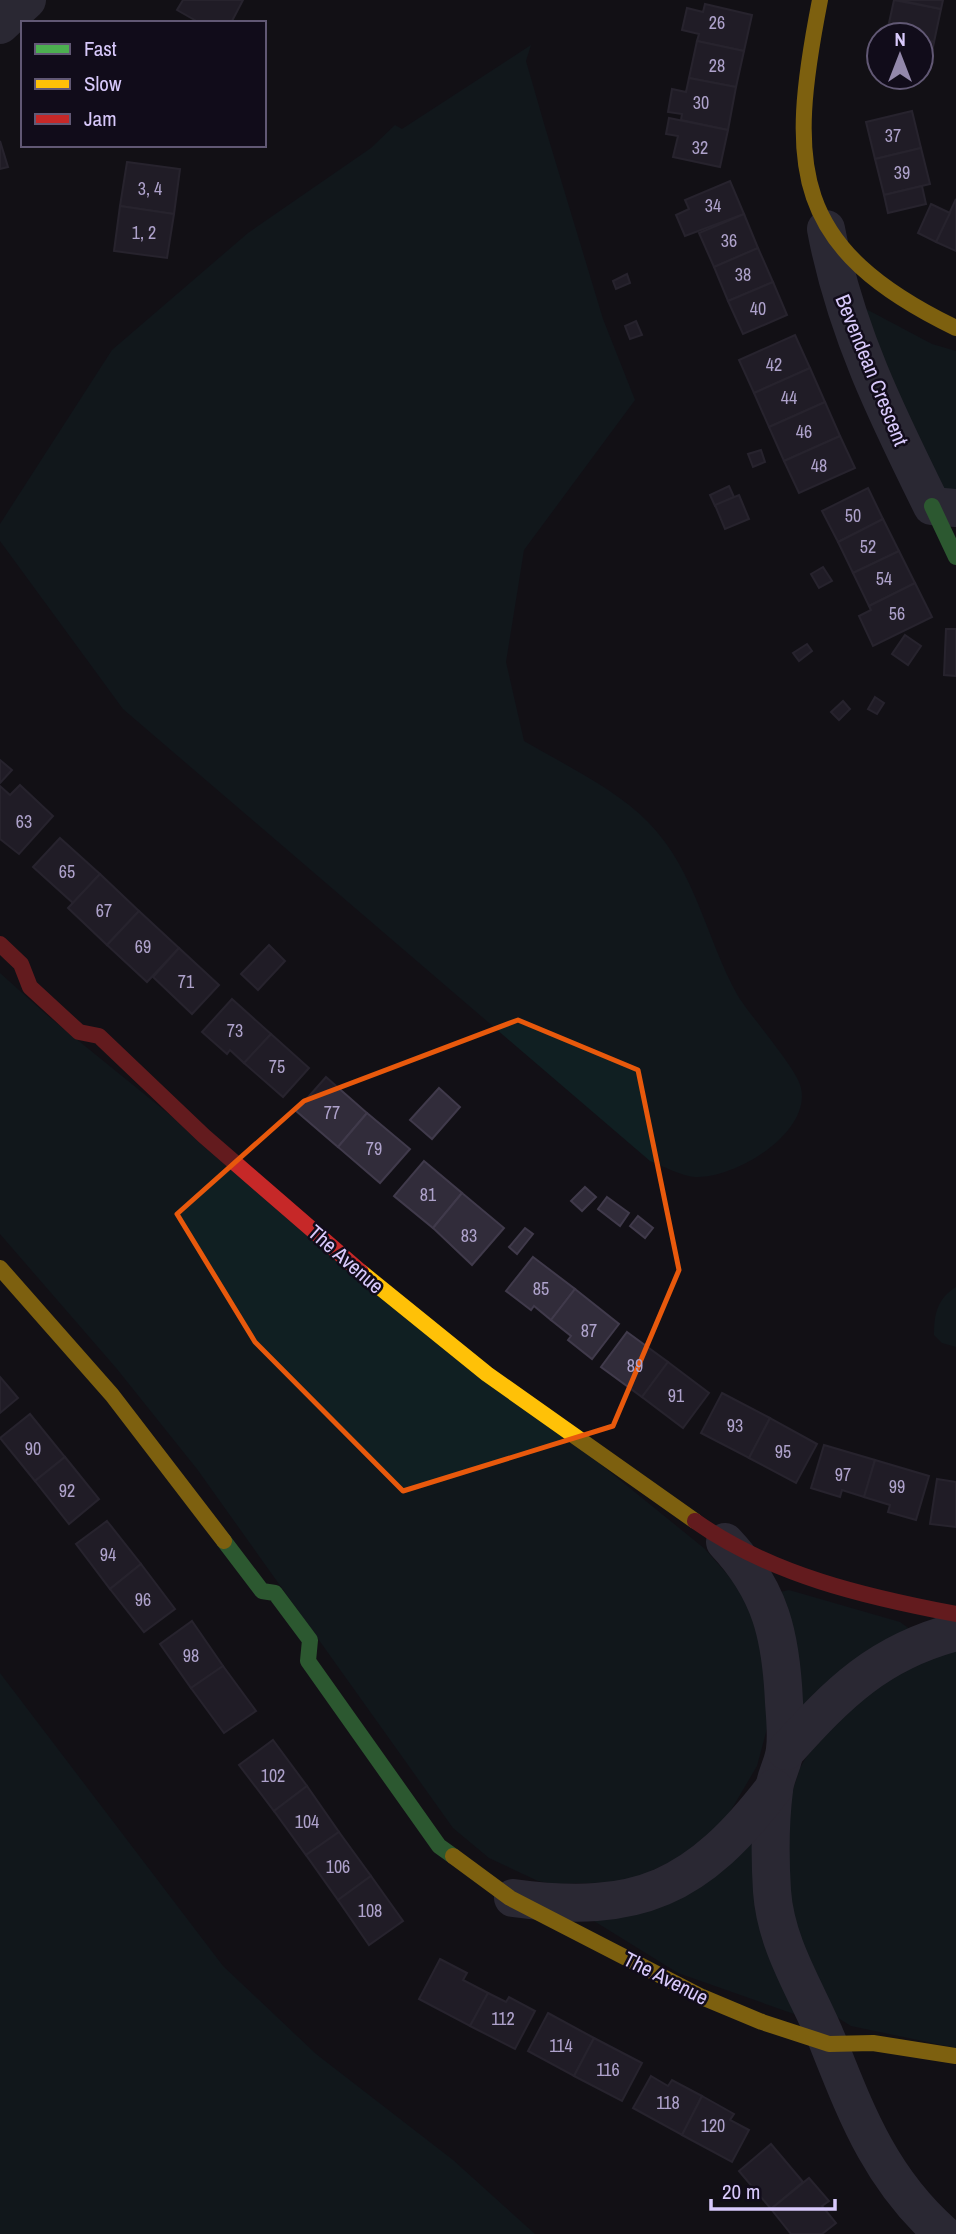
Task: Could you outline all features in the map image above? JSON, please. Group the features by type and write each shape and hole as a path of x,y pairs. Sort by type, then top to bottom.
{"street":[{"path":"0,25 27,0"},
{"name":"Bevendean Crescent","path":"820,0 805,102 807,173 826,229 846,314 868,371 944,507 956,557"},
{"name":"Bevendean Crescent","path":"826,229 844,251 880,284 927,314 956,328"},
{"name":"The Avenue","path":"0,944 21,964 30,987 79,1032 99,1037 204,1136 374,1284 487,1374 724,1542 821,1582 881,1600 956,1614"},
{"name":"The Avenue","path":"0,1268 112,1395 262,1591 275,1593 310,1640 308,1661 439,1846 510,1898 702,1997 798,2036 829,2044 873,2043 956,2056"},
{"name":"The Avenue","path":"724,1542 748,1569 773,1618 783,1658 786,1751 774,1788 772,1892 777,1919 797,1978 829,2044"},
{"name":"The Avenue","path":"786,1751 859,1677 911,1646 956,1632"},
{"name":"The Avenue","path":"510,1898 590,1905 653,1891 704,1863 742,1829 774,1788"},
{"path":"829,2044 848,2097 874,2149 902,2191 943,2234"}],"highlighted area":[{"path":"518,1020 638,1070 679,1270 613,1426 403,1491 255,1342 177,1214 304,1101"}],"shaded area":[{"path":"531,45 526,61 545,127 603,319 635,400 524,550 506,662 524,741 621,799 648,822 664,841 689,884 738,996 798,1080 801,1105 794,1121 782,1136 749,1162 711,1176 690,1176 650,1161 123,709 0,541 0,524 112,350 248,233 371,148 395,125 402,129"},
{"path":"866,309 932,344 956,351 956,499 941,485 914,440"},
{"path":"0,973 48,1016 705,1549 734,1582 761,1627 769,1721 757,1766 727,1817 691,1852 628,1882 553,1884 538,1881 489,1858 453,1828 197,1469 117,1369 0,1234"},
{"path":"956,1287 956,1347 942,1343 934,1335 938,1308"},
{"path":"789,1590 900,1622 911,1630 807,1707 800,1703 780,1592"},
{"path":"956,1641 956,2048 851,2026 832,2014 797,1960 782,1823 800,1768 828,1720 945,1643"},
{"path":"0,1673 223,1966 316,2054 453,2160 535,2234 0,2234"},
{"path":"755,1842 797,2015 678,1973 594,1921"}],"building":[{"path":"183,0 243,0 232,21 196,21 177,10"},
{"path":"894,0 941,9 935,37 935,21 889,21"},
{"path":"898,0 943,0 941,9"},
{"path":"705,4 752,15 744,51 697,41 699,34 682,30 687,8 703,12"},
{"path":"697,41 744,51 736,87 689,78"},
{"path":"689,78 736,87 728,130 681,120 682,114 668,112 672,89 686,92"},
{"path":"912,111 921,148 875,159 866,122"},
{"path":"669,118 728,130 720,167 673,157 678,136 666,134"},
{"path":"0,141 8,167 0,169"},
{"path":"921,148 930,184 884,195 875,159"},
{"path":"127,162 180,169 174,214 120,206"},
{"path":"730,181 744,214 685,236 676,215 689,209 685,200"},
{"path":"922,186 926,204 888,213 884,195"},
{"path":"956,199 956,251 936,242"},
{"path":"931,204 950,213 936,242 918,233"},
{"path":"120,206 174,214 167,258 114,251"},
{"path":"744,214 758,248 714,267 699,233"},
{"path":"758,248 773,282 728,301 714,267"},
{"path":"627,274 630,283 616,289 613,281"},
{"path":"773,282 787,315 743,334 728,301"},
{"path":"636,321 642,335 630,339 625,326"},
{"path":"795,335 810,368 754,393 739,360"},
{"path":"810,368 825,402 769,427 754,393"},
{"path":"825,402 840,436 784,461 769,427"},
{"path":"840,436 855,468 799,493 784,461"},
{"path":"761,450 765,462 753,467 748,454"},
{"path":"729,486 734,497 715,506 710,495"},
{"path":"868,488 883,519 838,542 822,511"},
{"path":"739,495 749,519 725,529 715,505"},
{"path":"883,519 899,551 853,573 838,542"},
{"path":"899,551 915,583 869,606 853,573"},
{"path":"823,567 832,581 819,588 811,574"},
{"path":"915,583 932,617 873,646 859,616 871,610 869,606"},
{"path":"946,629 956,629 956,676 944,675"},
{"path":"905,635 921,646 908,665 892,654"},
{"path":"807,644 812,651 799,661 793,653"},
{"path":"875,697 884,703 877,714 868,709"},
{"path":"843,701 850,709 839,720 831,712"},
{"path":"0,760 12,770 0,783"},
{"path":"20,785 53,816 19,854 0,839 0,786 10,795"},
{"path":"60,838 100,874 73,903 33,867"},
{"path":"100,874 139,911 107,945 68,908"},
{"path":"139,911 179,948 147,982 107,945"},
{"path":"269,945 285,961 258,990 241,974"},
{"path":"179,948 219,985 192,1014 153,977"},
{"path":"232,999 271,1034 244,1063 230,1050 227,1054 202,1032"},
{"path":"271,1034 309,1068 283,1097 244,1063"},
{"path":"326,1077 367,1113 338,1147 296,1111"},
{"path":"439,1088 460,1107 432,1139 410,1120"},
{"path":"367,1113 410,1149 380,1183 338,1147"},
{"path":"424,1161 462,1193 433,1228 394,1196"},
{"path":"585,1187 596,1197 582,1211 571,1201"},
{"path":"462,1193 504,1228 472,1265 433,1228"},
{"path":"607,1197 629,1213 620,1226 598,1209"},
{"path":"638,1216 653,1228 645,1238 630,1226"},
{"path":"525,1228 533,1234 517,1254 509,1247"},
{"path":"533,1257 575,1289 551,1320 534,1306 531,1310 506,1291"},
{"path":"575,1289 619,1324 592,1359 568,1340 571,1336 551,1320"},
{"path":"627,1332 668,1362 642,1397 601,1367"},
{"path":"668,1362 709,1393 683,1428 642,1397"},
{"path":"0,1377 18,1398 0,1413"},
{"path":"722,1393 770,1418 749,1458 701,1433"},
{"path":"30,1414 65,1457 35,1481 0,1438"},
{"path":"770,1418 817,1444 796,1483 749,1458"},
{"path":"824,1445 875,1460 864,1497 842,1490 840,1497 811,1488"},
{"path":"65,1457 99,1499 69,1524 35,1481"},
{"path":"875,1460 929,1476 916,1520 888,1512 890,1505 864,1497"},
{"path":"937,1479 956,1482 956,1527 930,1524"},
{"path":"107,1521 141,1564 110,1589 76,1544"},
{"path":"141,1564 175,1609 144,1632 110,1589"},
{"path":"192,1621 223,1666 191,1688 160,1644"},
{"path":"223,1666 256,1711 224,1733 191,1688"},
{"path":"273,1740 307,1786 274,1811 239,1765"},
{"path":"307,1786 339,1832 306,1855 274,1811"},
{"path":"339,1832 371,1876 338,1900 306,1855"},
{"path":"371,1876 403,1921 369,1945 338,1900"},
{"path":"440,1959 467,1973 463,1980 488,1993 470,2026 419,1999"},
{"path":"488,1993 506,2002 509,1997 535,2011 515,2049 470,2026"},
{"path":"548,2013 594,2038 574,2076 528,2051"},
{"path":"594,2038 642,2063 622,2101 574,2076"},
{"path":"651,2076 668,2086 672,2080 702,2096 682,2135 633,2108"},
{"path":"702,2096 734,2114 730,2120 749,2130 732,2162 682,2135"},
{"path":"771,2144 803,2182 771,2209 739,2171"},
{"path":"809,2178 829,2201 822,2206 836,2223 822,2234 791,2234 771,2209"}],"traffic: fast":[{"path":"932,506 956,557"},
{"path":"224,1541 262,1591 275,1593 310,1640 308,1661 439,1846 453,1856"}],"traffic: slow":[{"path":"820,0 804,111 805,157 814,197 832,233 860,267 901,298 956,328"},
{"path":"0,1268 112,1395 224,1541"},
{"path":"361,1272 487,1374 695,1521"},
{"path":"453,1856 510,1898 702,1997 762,2022 829,2044 873,2043 956,2056"}],"traffic: jam":[{"path":"0,944 21,964 30,987 79,1032 99,1036 204,1136 361,1272"},
{"path":"695,1521 724,1540 787,1570 888,1600 956,1614"}]}
